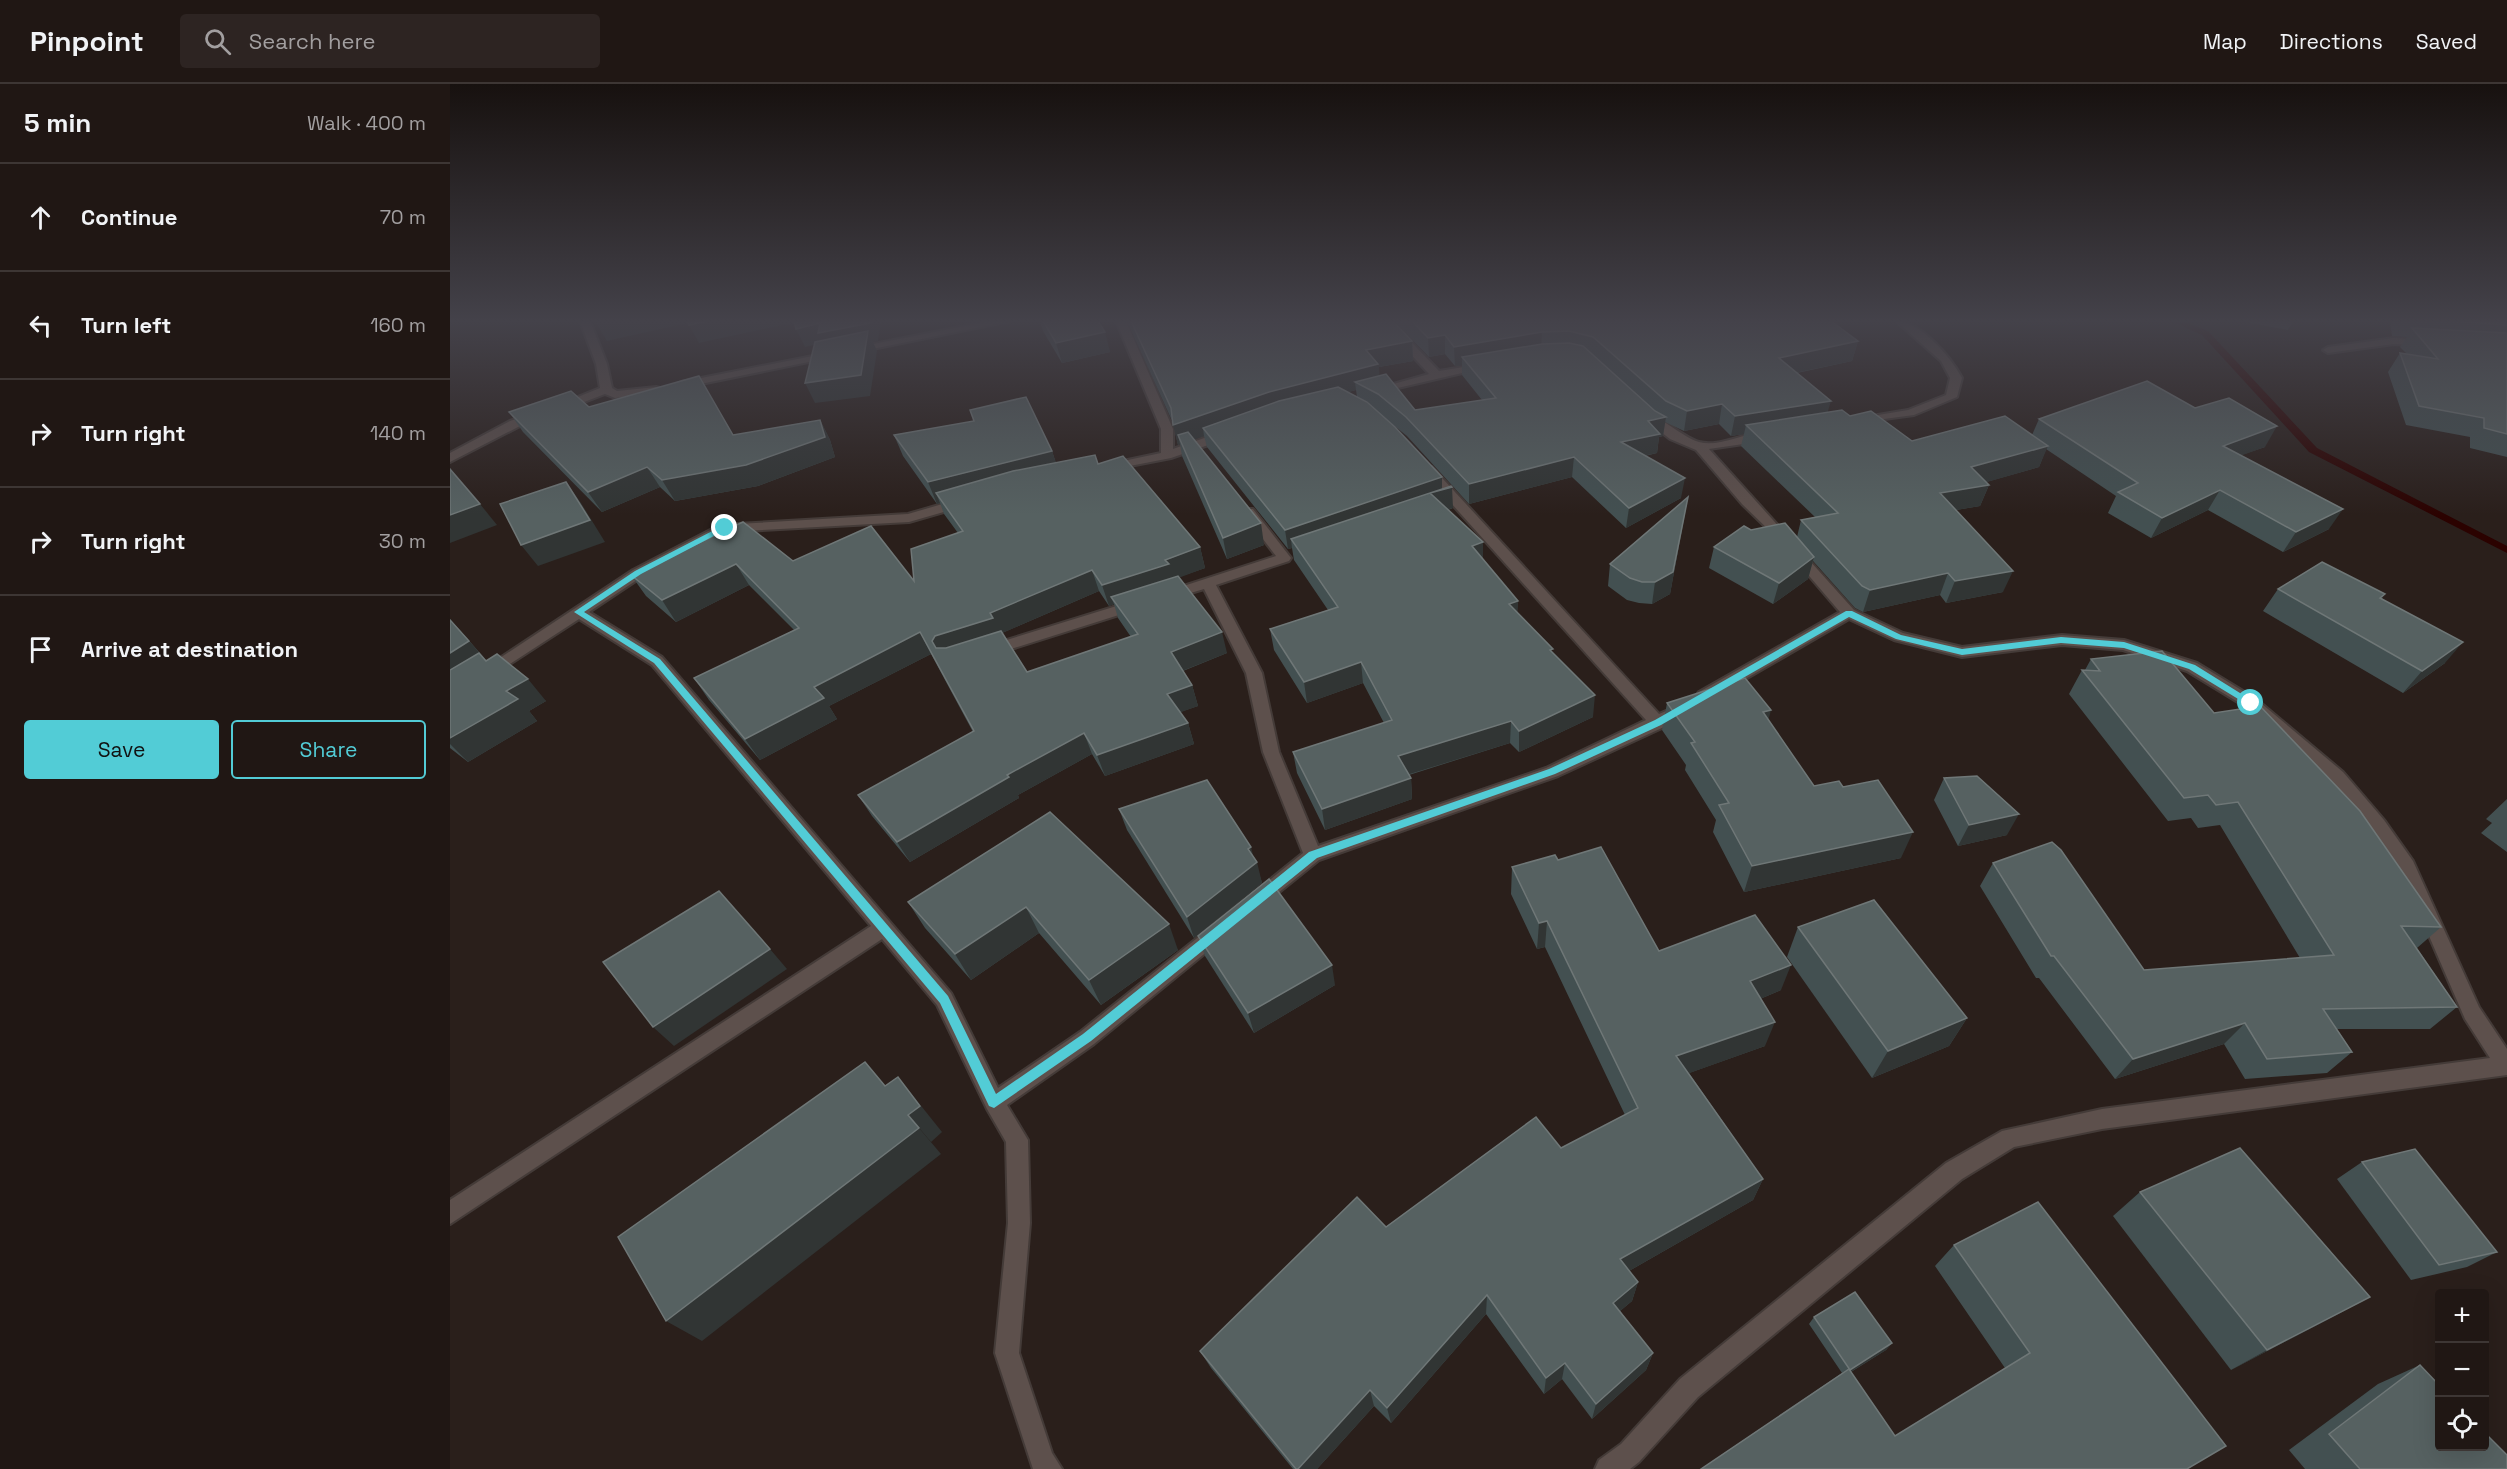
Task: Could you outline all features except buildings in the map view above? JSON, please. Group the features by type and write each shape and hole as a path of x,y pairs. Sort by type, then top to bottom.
{"street":[{"path":"606,386 606,390"},
{"path":"450,458 514,424 606,390 615,395 641,394 681,386"},
{"path":"1149,386 1167,429 1167,455"},
{"path":"1364,395 1398,386"},
{"path":"1840,424 1910,412 1951,397 1954,386"},
{"path":"1608,1469 1630,1453 1689,1388 1954,1171 2010,1138 2102,1119 2506,1066 2472,1013 2407,866 2378,825 2337,776 2251,703 2192,667 2124,645 2061,640 1962,652 1899,637 1849,613 1780,533 1747,501 1700,447 1658,426 1634,403"},
{"path":"1098,470 1199,450 1237,431"},
{"path":"1700,447 1782,434"},
{"path":"1417,458 1448,501 1658,723"},
{"path":"450,698 638,573 725,528 909,518 974,499"},
{"path":"973,656 1289,556 1240,502"},
{"path":"1208,583 1254,673 1271,752 1313,855"},
{"path":"578,612 657,661 882,929 944,999 994,1102 1017,1140 1019,1223 1007,1353 1042,1460 1049,1469"},
{"path":"994,1102 1087,1038 1313,855 1552,772 1658,723 1849,613"},
{"path":"450,1213 882,929"}],"waterway":[{"path":"2254,386 2313,450 2507,550"}],"route":[{"path":"725,528 638,573 578,612 657,661 882,929 944,999 994,1102 1087,1038 1313,855 1552,772 1658,723 1849,613 1899,637 1962,652 2061,640 2124,645 2192,667 2251,703"}]}
